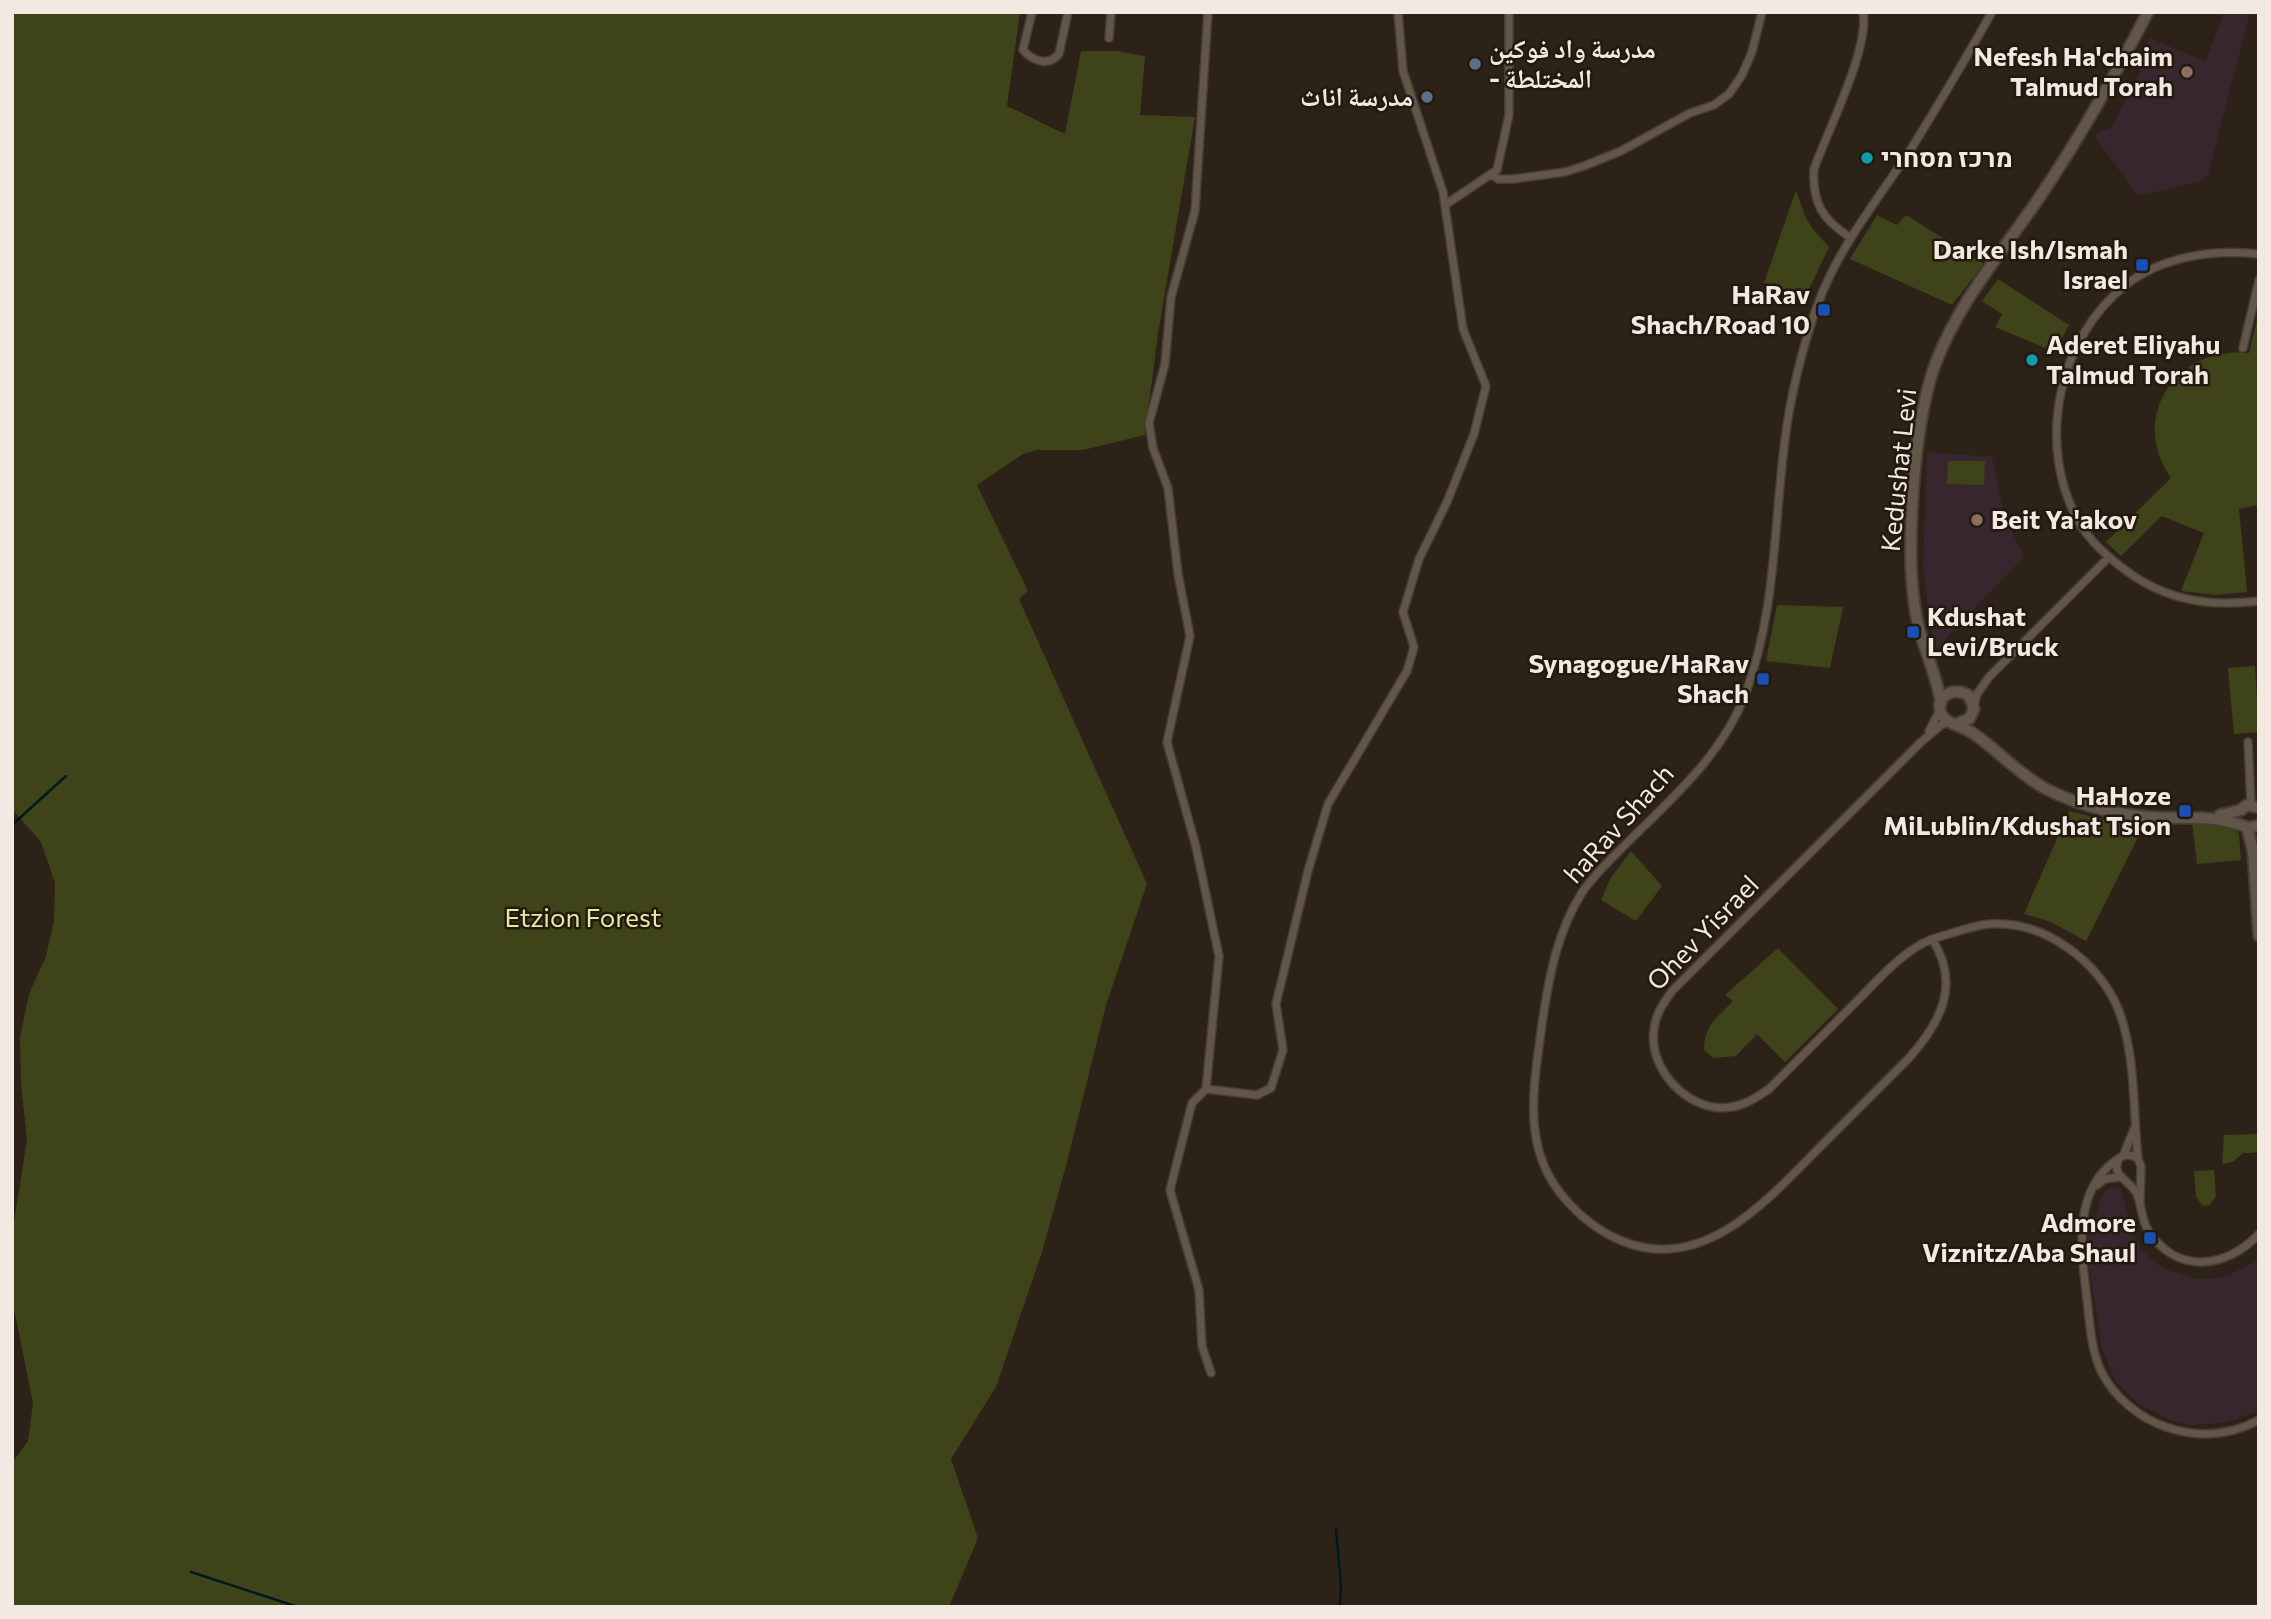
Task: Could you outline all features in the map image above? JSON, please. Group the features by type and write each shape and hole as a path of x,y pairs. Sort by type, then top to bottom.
{"street":[{"path":"1032,12 1023,50 1032,58 1045,62 1055,59 1059,54 1068,12"},
{"path":"1109,38 1111,12"},
{"path":"1208,12 1195,211 1171,297 1165,364 1149,423 1153,449 1168,488 1178,575 1190,636 1167,742 1196,846 1219,956 1206,1089 1192,1102 1170,1191 1199,1290 1202,1346 1211,1373"},
{"path":"1206,1089 1257,1095 1272,1088 1283,1050 1276,1004 1308,871 1328,804 1407,671 1414,647 1403,612 1419,559 1447,502 1474,434 1486,386 1463,329 1443,192 1403,71 1398,12"},
{"path":"1445,205 1497,170 1509,115 1509,12"},
{"path":"1491,174 1498,179 1513,179 1565,172 1621,151 1690,113 1714,105 1729,94 1742,75 1752,52 1762,12"},
{"path":"1851,238 1830,225 1818,205 1813,187 1817,160 1864,35 1863,12"},
{"name":"haRav Shach","path":"1933,939 1945,965 1946,992 1938,1017 1925,1039 1770,1198 1735,1225 1708,1240 1680,1248 1642,1247 1604,1232 1585,1219 1551,1180 1538,1154 1532,1114 1547,989 1558,945 1574,906 1589,883 1702,766 1722,739 1745,695 1766,616 1787,422 1795,383 1824,290 1851,238 1910,150 1992,12"},
{"name":"Kedushat Levi","path":"1941,707 1929,656 1919,629 1911,565 1918,450 1924,406 1934,368 1955,319 2085,128 2148,12"},
{"path":"2259,254 2196,255 2170,261 2129,283 2101,309 2073,354 2059,401 2057,422 2059,464 2064,486 2080,524 2108,558 2144,584 2183,599 2232,605 2259,601"},
{"path":"2244,348 2259,280"},
{"path":"1920,743 1941,725 1965,722 1973,709 1976,694 1989,677 2108,558"},
{"name":"Kedushat Levi","path":"1929,656 1945,681 1958,691"},
{"path":"1920,743 1945,696 1977,686 1989,677"},
{"path":"1958,691 1969,696 1978,728 1989,747"},
{"path":"1941,707 1952,723 1972,732 2035,782 2083,804 2150,817 2210,817 2251,825"},
{"path":"2248,742 2250,807 2239,817 2251,825"},
{"name":"Ohev Yisrael","path":"1920,743 1672,991 1659,1010 1653,1031 1655,1051 1662,1070 1674,1086 1690,1098 1709,1106 1729,1108 1749,1102 1769,1088 1888,970 1914,948 1933,939 1988,924 2010,925 2028,929 2053,940 2084,962 2105,986 2119,1012 2128,1050 2138,1159"},
{"path":"2210,817 2250,807"},
{"path":"2251,825 2259,936"},
{"path":"2135,1125 2116,1170 2134,1188 2145,1224 2155,1239 2170,1252 2191,1260 2213,1262 2227,1259 2246,1247 2259,1234"},
{"path":"2140,1202 2138,1159 2131,1154 2121,1157 2099,1176 2084,1218 2082,1255 2093,1344 2102,1372 2110,1385 2132,1408 2144,1417 2180,1431 2216,1434 2258,1421"},
{"path":"2092,1191 2105,1179 2132,1179 2140,1170"}],"shaded area":[{"path":"2224,12 2250,12 2208,175 2202,181 2138,196 2095,137 2098,132 2111,128 2141,71 2136,60 2150,38 2206,62"},
{"path":"1927,452 1992,457 2004,515 2024,557 1937,648 1929,619 1923,567"},
{"path":"2111,1186 2121,1189 2133,1234 2142,1250 2162,1268 2195,1279 2210,1279 2229,1275 2259,1260 2259,1409 2253,1413 2223,1423 2190,1425 2173,1421 2140,1405 2116,1382 2102,1349 2086,1246 2102,1195"}],"green space":[{"name":"Etzion Forest","path":"12,12 1020,12 1007,106 1065,134 1081,51 1117,51 1145,56 1140,115 1195,117 1158,333 1145,435 1083,450 1037,450 1023,454 977,485 1028,591 1019,599 1147,884 1106,1005 1042,1252 996,1387 951,1459 978,1538 949,1607 12,1607 12,1463 28,1441 33,1403 12,1299 12,1236 27,1139 21,1084 20,1038 29,994 46,956 54,921 55,883 41,842 12,809"},
{"path":"1796,190 1805,216 1829,247 1806,296 1764,283"},
{"path":"1877,215 1897,225 1906,215 1984,264 1952,305 1850,259"},
{"path":"1998,279 2069,325 2055,352 1995,327 2002,314 1982,301"},
{"path":"2259,312 2259,505 2239,509 2247,592 2214,595 2181,591 2204,533 2162,516 2121,556 2106,542 2171,478 2159,455 2155,432 2158,410 2167,390 2181,373 2200,361 2223,354 2249,353"},
{"path":"1948,461 1985,461 1984,485 1947,484"},
{"path":"1777,605 1843,607 1830,668 1766,661"},
{"path":"2255,666 2259,732 2234,734 2228,668"},
{"path":"2069,811 2113,822 2145,823 2086,941 2051,922 2024,914"},
{"path":"2192,823 2231,825 2239,834 2241,860 2197,864"},
{"path":"1631,851 1662,886 1636,921 1601,900 1610,879"},
{"path":"1778,948 1838,1009 1785,1062 1757,1034 1736,1056 1713,1058 1704,1050 1706,1034 1712,1022 1733,1001 1725,995"},
{"path":"2259,1134 2258,1150 2254,1153 2243,1153 2233,1162 2222,1164 2224,1135"},
{"path":"2214,1170 2216,1196 2210,1205 2203,1206 2196,1197 2194,1171"}],"waterway":[{"path":"12,825 66,776"},
{"path":"1336,1529 1341,1585 1340,1607"},
{"path":"191,1572 298,1607"}],"place":[{"name":"مدرسة واد فوكين - المختلطة","path":"1475,64"},
{"name":"Nefesh Ha'chaim Talmud Torah","path":"2187,72"},
{"name":"مدرسة اناث","path":"1427,97"},
{"name":"מרכז מסחרי","path":"1867,158"},
{"name":"Darke Ish/Ismah Israel","path":"2142,265"},
{"name":"HaRav Shach/Road 10","path":"1824,310"},
{"name":"Aderet Eliyahu Talmud Torah","path":"2032,360"},
{"name":"Beit Ya'akov","path":"1977,520"},
{"name":"Kdushat Levi/Bruck","path":"1913,632"},
{"name":"Synagogue/HaRav Shach","path":"1763,679"},
{"name":"HaHoze MiLublin/Kdushat Tsion","path":"2185,811"},
{"name":"Admore Viznitz/Aba Shaul","path":"2150,1238"}]}
